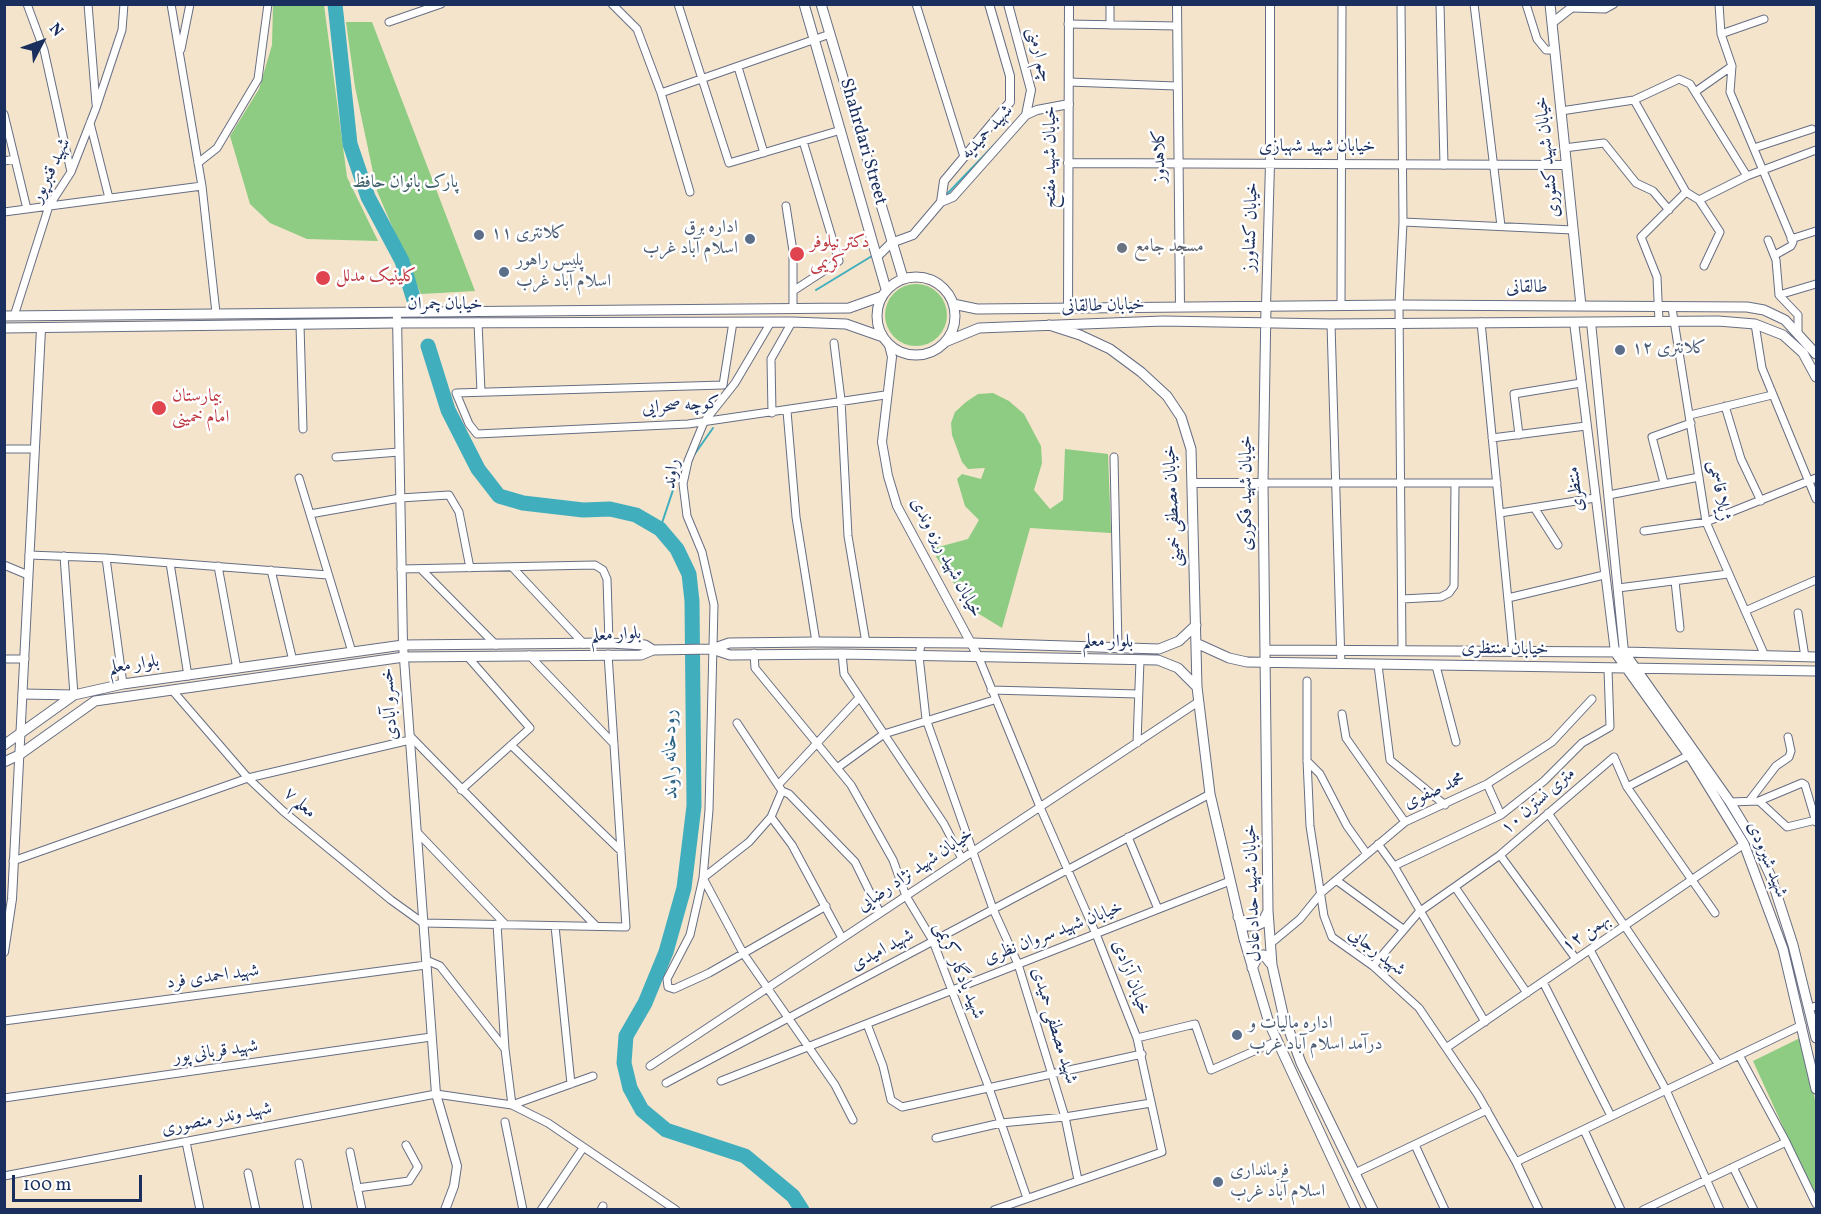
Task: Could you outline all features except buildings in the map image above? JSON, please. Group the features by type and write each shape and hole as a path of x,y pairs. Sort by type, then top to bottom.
{"main road":[{"name":"Shahrdari Street","path":"804,4 877,257 883,293"},
{"name":"Shahrdari Street","path":"821,4 903,278"},
{"name":"خیابان شهید کشوری","path":"1550,4 1581,306"},
{"path":"924,277 949,294 953,304 954,324 945,342 937,349 918,355 898,351 886,341 876,317 883,293 903,278 924,277"},
{"name":"خیابان چمران","path":"9,316 849,308 883,293"},
{"name":"خیابان طالقانی","path":"953,304 977,309 1266,306"},
{"name":"طالقانی","path":"1266,306 1746,307 1764,310 1785,320 1798,331 1816,354"},
{"name":"خیابان شهید فکوری","path":"1266,306 1263,483 1267,663"},
{"path":"998,309 992,316 998,327"},
{"path":"126,328 127,314"},
{"name":"خیابان طالقانی","path":"945,342 979,328 1163,321 1266,323"},
{"name":"خیابان چمران","path":"5,331 397,322 792,322 846,324 886,341"},
{"name":"طالقانی","path":"1266,323 1673,322 1755,324 1783,335 1803,353 1816,377"},
{"name":"خیابان مصطفی خمینی","path":"1049,325 1080,335 1110,349 1141,372 1167,396 1181,417 1191,449 1197,687"},
{"name":"بلوار معلم","path":"712,649 729,643 816,642 972,643 1159,649 1169,647 1196,625"},
{"name":"بلوار معلم","path":"4,745 21,736 74,695 123,684 403,645 609,643 645,645 653,650"},
{"name":"خیابان منتظری","path":"1196,644 1229,658 1267,663 1633,670 1816,670"},
{"path":"653,650 712,649"},
{"name":"بلوار معلم","path":"712,649 730,655 842,654 1140,660 1169,663 1188,676 1197,687"},
{"name":"بلوار معلم","path":"4,762 19,755 95,701 404,657 641,655 653,650"},
{"name":"خیابان منتظری","path":"1267,650 1620,652 1816,657"},
{"path":"1620,652 1633,670"},
{"name":"خیابان شهید حداد عادل","path":"1267,663 1268,911 1272,965 1283,1014 1301,1063 1373,1209"},
{"name":"شهید شیرودی","path":"1633,670 1732,820 1744,844 1782,949 1816,1089"},
{"name":"شهید شیرودی","path":"1633,670 1730,802 1756,845 1771,877 1813,1007 1816,1038"},
{"name":"خیابان شهید حداد عادل","path":"1197,687 1210,794 1252,968 1277,1041 1356,1209"},
{"path":"23,694 74,695"},
{"path":"1239,917 1248,926 1256,926 1262,923 1268,911"},
{"path":"1252,968 1259,955 1267,957 1272,965"}],"street":[{"path":"27,4 44,50 71,172"},
{"path":"88,4 92,20 96,108"},
{"name":"شهید قنبرپور","path":"9,316 49,206 71,172 96,108 122,30 124,4"},
{"path":"171,4 202,186 216,313"},
{"path":"180,54 190,4"},
{"path":"198,163 217,148 258,79 268,4"},
{"path":"389,22 441,4"},
{"path":"612,4 637,29 661,93 690,192"},
{"path":"678,4 729,163 841,130"},
{"path":"916,4 964,157"},
{"name":"چم ارمنی","path":"989,4 1010,76 1010,102"},
{"name":"چم ارمنی","path":"1008,4 1031,90 1026,115"},
{"name":"خیابان شهید مفتح","path":"1068,309 1069,4"},
{"path":"1110,4 1110,25"},
{"name":"کلاهدوز","path":"1177,4 1176,86 1180,307"},
{"name":"خیابان کشاورز","path":"1266,306 1270,164 1270,4"},
{"path":"1341,306 1342,4"},
{"path":"1401,4 1403,222 1399,305 1402,651"},
{"path":"1440,4 1444,165"},
{"path":"1474,4 1502,226"},
{"path":"1526,4 1537,39 1546,50 1555,50"},
{"path":"1552,23 1574,6 1605,9 1614,4"},
{"path":"1721,5 1721,34 1732,66 1730,92 1764,168 1793,245 1775,255"},
{"path":"1721,34 1764,19"},
{"path":"1068,24 1177,26"},
{"path":"661,93 830,34"},
{"path":"1695,92 1732,66"},
{"path":"738,67 764,153"},
{"path":"1561,111 1634,100 1680,79 1690,84 1747,176"},
{"path":"1070,82 1176,86"},
{"path":"1634,100 1686,192 1699,200 1719,232 1704,266"},
{"path":"1010,102 1026,115"},
{"name":"شهید حمیدیه","path":"941,202 944,181 1010,102"},
{"name":"شهید حمیدیه","path":"877,257 891,243 913,235 941,202 953,197 1026,115 1037,110 1069,104"},
{"path":"4,114 27,209"},
{"path":"90,123 109,198"},
{"path":"1754,148 1812,129"},
{"path":"793,291 839,261 803,141"},
{"path":"1564,148 1604,143 1636,183 1653,191 1669,210"},
{"path":"1699,200 1764,168 1816,150"},
{"path":"4,161 15,159"},
{"name":"خیابان شهید شهبازی","path":"1068,163 1565,165"},
{"path":"4,212 202,186"},
{"path":"1659,322 1657,277 1641,237 1686,192"},
{"path":"786,206 793,251 793,309"},
{"path":"1403,222 1573,230"},
{"path":"1791,238 1816,231"},
{"path":"1768,240 1775,255 1779,295 1798,315 1798,331"},
{"path":"1779,295 1816,284"},
{"name":"ژیلا قاسمی","path":"1672,308 1706,522 1765,656"},
{"name":"خسرو آبادی","path":"397,311 403,645 436,1094 457,1166 454,1186 445,1209"},
{"path":"478,322 481,392 723,385 733,322"},
{"name":"راوند","path":"743,953 674,989 668,987 667,979 690,935 703,878 709,810 714,605 702,552 687,516 683,484 688,461 704,422 735,383 771,322"},
{"path":"772,414 771,359 792,322"},
{"path":"1481,322 1513,652"},
{"name":"منتظری","path":"1574,322 1604,575 1620,652"},
{"name":"منتظری","path":"1591,322 1618,588 1620,652"},
{"path":"1331,324 1341,664"},
{"path":"1755,324 1762,368 1816,499"},
{"path":"300,325 303,429"},
{"path":"4,952 8,899 14,861 41,329"},
{"name":"خیابان شهید ریزه وندی","path":"886,341 892,357 885,395 882,442 897,506 979,657"},
{"path":"834,343 840,399 848,536 866,643"},
{"path":"1519,435 1514,394 1581,383"},
{"name":"کوچه صحرایی","path":"481,392 456,393 469,424 477,434 704,422 772,414 840,399 885,395"},
{"path":"1664,483 1652,437 1725,406 1772,394"},
{"path":"1725,406 1741,459 1761,501"},
{"path":"787,411 796,517 816,642"},
{"path":"1492,438 1586,426"},
{"path":"4,449 34,449"},
{"path":"336,458 399,452"},
{"path":"1114,456 1118,540 1118,648"},
{"path":"1609,495 1699,477"},
{"path":"299,478 352,652"},
{"path":"1644,531 1706,522 1816,478"},
{"path":"1193,483 1401,485 1497,483"},
{"path":"1402,599 1441,597 1449,593 1454,586 1455,484"},
{"path":"310,514 400,498 449,495 459,512 470,568"},
{"path":"1500,513 1595,498"},
{"path":"1535,509 1558,545"},
{"path":"29,555 106,558 328,575"},
{"path":"64,556 74,695"},
{"path":"106,558 123,684"},
{"path":"170,563 188,676"},
{"path":"4,565 28,575"},
{"path":"401,569 595,565 603,570 607,579 609,643"},
{"path":"218,566 237,669"},
{"path":"513,568 584,644"},
{"path":"421,569 496,645"},
{"path":"271,570 293,661"},
{"path":"1618,588 1728,574"},
{"path":"1508,598 1604,575"},
{"path":"1745,611 1816,580"},
{"path":"1675,581 1680,628"},
{"path":"1798,613 1805,657"},
{"name":"شهید مصطفی حمیدی","path":"921,644 919,656 926,719 993,909 1018,964 1065,1117 1078,1180"},
{"name":"شهید یادگار کریمی","path":"754,653 755,668 865,806 893,861 906,896 933,941 989,1088 1027,1198"},
{"path":"423,923 626,927 608,654"},
{"path":"842,654 844,674 858,699 944,824 962,859"},
{"path":"461,790 530,728 467,656"},
{"path":"529,656 614,744"},
{"name":"خیابان آزادی","path":"979,657 994,700 1096,933 1137,1038 1162,1152 994,1209"},
{"path":"4,659 25,659"},
{"path":"1137,743 1140,660"},
{"path":"1378,665 1390,760 1445,806"},
{"path":"1436,666 1456,742"},
{"path":"1394,866 1501,815 1544,781 1581,743 1610,727 1608,669"},
{"name":"شهید رجایی","path":"1307,681 1306,760 1310,826 1324,916 1332,937 1373,966 1419,1008 1487,1110 1539,1209"},
{"name":"معلم ۷","path":"172,690 248,778 319,842 423,923"},
{"path":"991,690 1138,694"},
{"path":"853,1120 835,1086 743,953 703,878 748,842 771,817 780,788 817,743 858,699"},
{"name":"محمد صفوی","path":"1270,944 1300,919 1322,892 1405,822 1445,806 1487,784 1552,742 1592,699"},
{"path":"837,768 884,734 926,719 994,700"},
{"name":"خیابان شهید نژاد رضایی","path":"650,1066 1198,702"},
{"path":"1342,714 1346,738 1405,822"},
{"path":"737,723 780,788 789,794 855,862 880,913"},
{"path":"1750,800 1776,766 1789,757 1791,751 1788,737"},
{"path":"14,861 248,778 410,738 596,927"},
{"path":"511,745 621,851"},
{"path":"1627,787 1689,755"},
{"name":"۱۰ متری نسترن","path":"1373,966 1419,912 1500,855 1614,757 1627,787 1715,913"},
{"path":"1306,760 1320,774 1347,826 1367,854"},
{"path":"1730,802 1758,801 1802,783 1805,785 1816,821 1787,827 1758,801"},
{"path":"1487,784 1501,815"},
{"name":"شهید امیدی","path":"666,1083 1210,794"},
{"path":"1548,813 1623,927 1719,1065"},
{"path":"771,817 792,845 842,938"},
{"path":"417,832 501,924 505,1049 512,1105"},
{"path":"1128,837 1158,909"},
{"path":"1378,844 1394,866 1485,1022"},
{"name":"۱۲ بهمن","path":"1446,1048 1744,844"},
{"path":"1500,855 1576,959"},
{"path":"1336,880 1403,929"},
{"name":"خیابان شهید سروان نظری","path":"721,1081 1230,881"},
{"path":"1455,886 1527,993"},
{"path":"743,953 826,906"},
{"path":"555,926 570,1084"},
{"path":"1590,950 1666,1090 1720,1209"},
{"path":"426,962 440,966 505,1049"},
{"name":"شهید احمدی فرد","path":"4,1021 426,962"},
{"path":"1543,982 1611,1116"},
{"path":"867,1024 883,1066 891,1100 895,1105 902,1107 1142,1054"},
{"path":"1137,1038 1195,1024 1211,1070 1277,1041"},
{"path":"1516,1162 1802,1025"},
{"name":"شهید قربانی پور","path":"4,1098 431,1037"},
{"path":"1738,1055 1786,1142 1816,1204"},
{"path":"512,1105 592,1076"},
{"name":"شهید وندر منصوری","path":"4,1176 436,1094 512,1105"},
{"path":"936,1138 1001,1123 1065,1117 1151,1103"},
{"path":"512,1105 548,1123 664,1206 676,1209"},
{"path":"1355,1173 1487,1110"},
{"path":"505,1122 523,1209"},
{"path":"1584,1130 1621,1209"},
{"path":"186,1142 200,1209"},
{"path":"1643,1209 1786,1142"},
{"path":"357,1188 409,1181 418,1167 406,1145"},
{"path":"1415,1145 1445,1209"},
{"path":"541,1209 583,1148"},
{"path":"350,1152 362,1209"},
{"path":"299,1163 308,1209"},
{"path":"1733,1167 1754,1209"},
{"path":"248,1173 256,1209"},
{"path":"1659,1202 1663,1209"}],"green space":[{"path":"273,5 324,5 347,177 378,241 307,239 270,223 250,204 230,136 259,89 272,45"},
{"name":"پارک بانوان حافظ","path":"346,22 372,22 475,291 421,294 377,191 355,87"},
{"path":"916,284 928,286 938,293 945,303 947,315 945,327 938,337 928,344 916,346 904,344 894,337 887,327 885,315 887,303 894,293 904,286"},
{"path":"993,393 1009,401 1024,414 1041,446 1042,463 1034,490 1050,509 1063,500 1065,449 1108,454 1111,533 1030,528 1002,628 971,609 931,549 968,539 979,520 965,506 957,479 962,474 981,479 985,468 968,469 962,462 952,435 951,423 955,412 966,402 978,394"},
{"path":"1802,1037 1816,1105 1816,1199 1753,1061"}],"waterway":[{"path":"335,4 350,144 368,197 402,261 414,300"},
{"path":"946,195 998,141"},
{"path":"816,290 872,256"},
{"name":"رودخانه راوند","path":"428,346 448,410 478,469 499,496 523,503 583,510 610,509 636,515 660,529 677,549 689,574 692,601 694,806 684,888 666,952 645,1003 626,1036 624,1063 630,1088 642,1110 666,1130 745,1156 793,1196 802,1210"},
{"path":"694,455 713,428"},
{"path":"660,529 677,478 684,469"}],"place":[{"name":"کلانتری ۱۱","path":"479,235"},
{"name":"اداره برق اسلام آباد غرب","path":"750,239"},
{"name":"مسجد جامع","path":"1122,248"},
{"name":"دکتر نیلوفر کریمی","path":"797,254"},
{"name":"پلیس راهور اسلام آباد غرب","path":"504,272"},
{"name":"کلینیک مدلل","path":"323,278"},
{"name":"کلانتری ۱۲","path":"1620,350"},
{"name":"بیمارستان امام خمینی","path":"159,408"},
{"name":"اداره مالیات و درآمد اسلام آباد غرب","path":"1237,1035"},
{"name":"فرمانداری اسلام آباد غرب","path":"1218,1182"}]}
